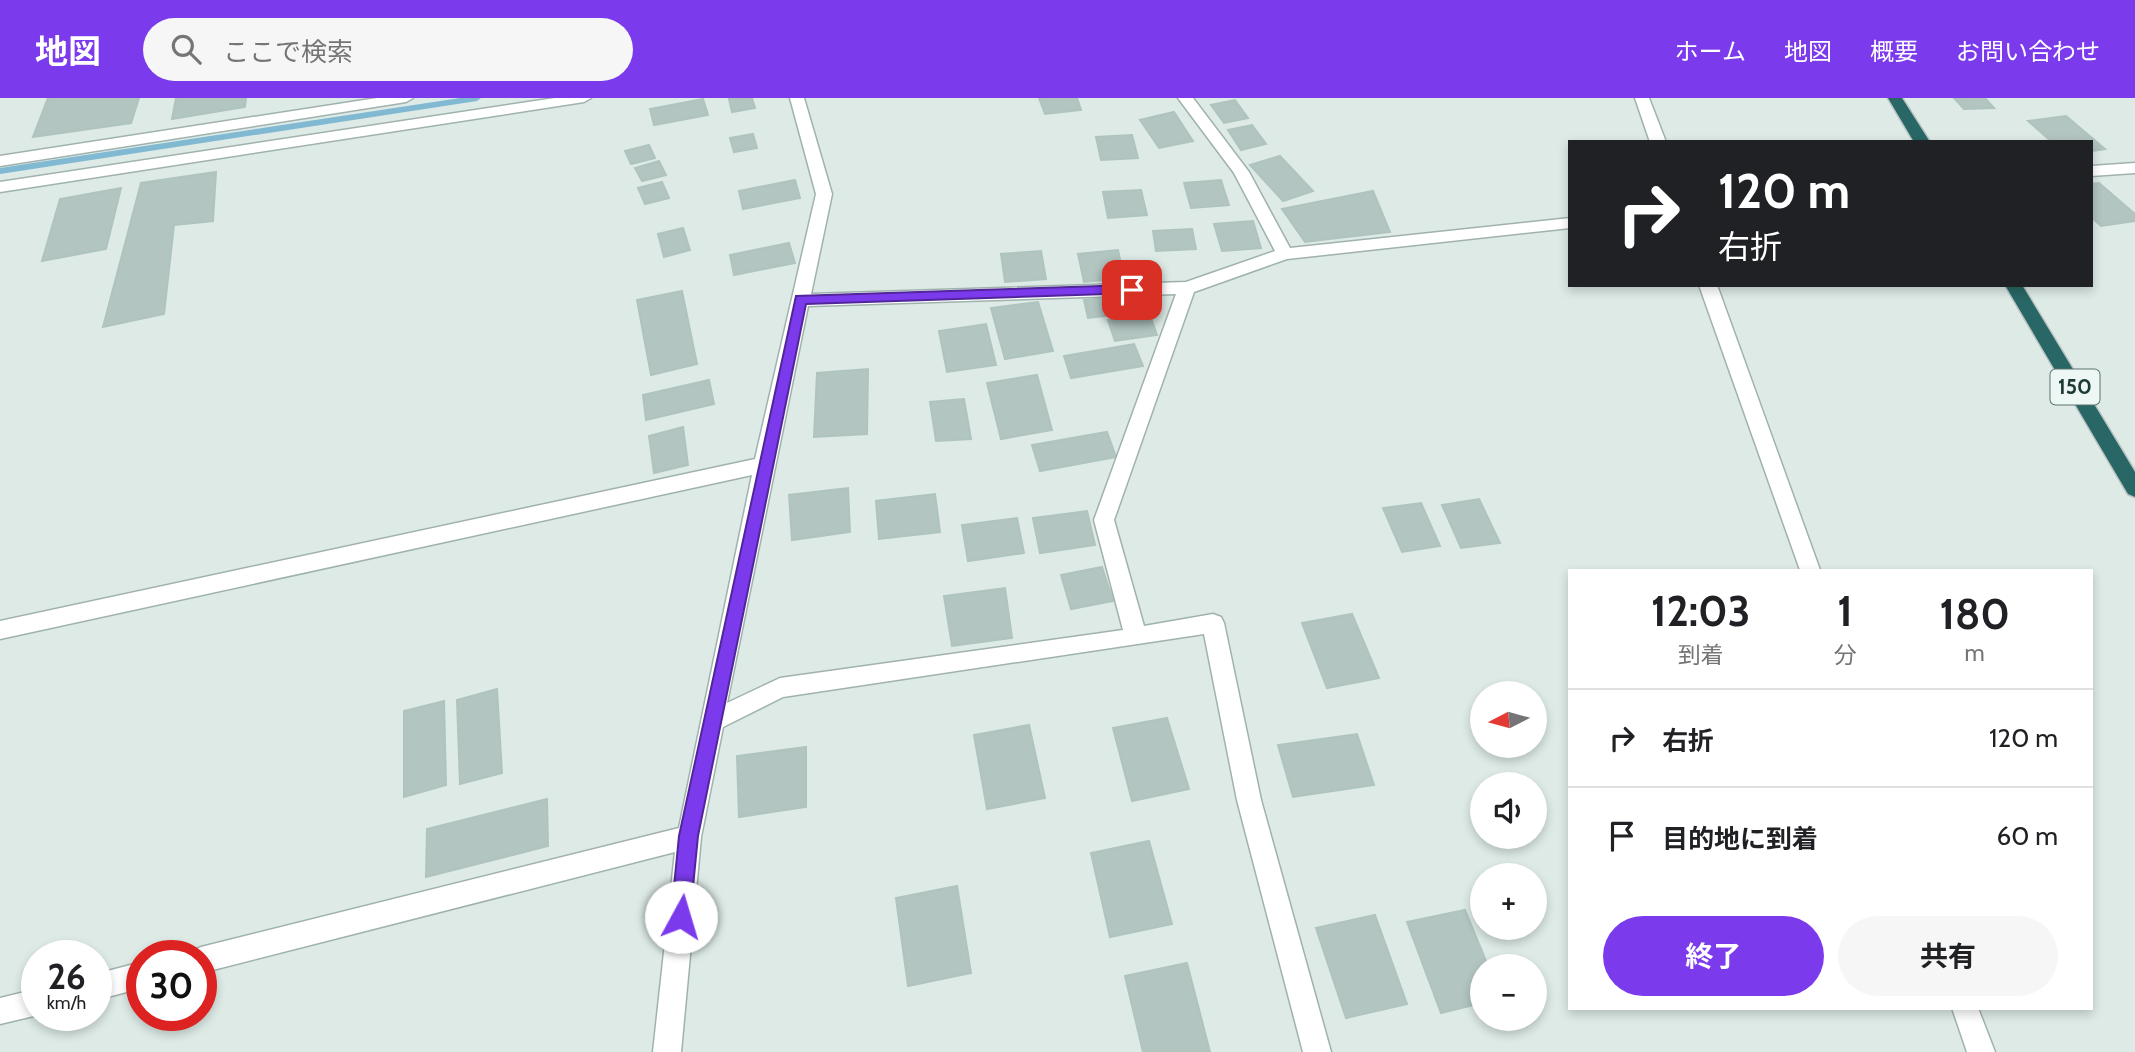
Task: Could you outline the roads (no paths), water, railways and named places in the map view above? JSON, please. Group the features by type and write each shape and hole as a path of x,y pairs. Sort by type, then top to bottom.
{"highway":[{"path":"1895,98 1921,140"},
{"name":"150","path":"2014,287 2135,489"}],"street":[{"path":"0,161 406,98"},
{"path":"0,187 584,98"},
{"path":"667,1052 689,836 764,465 824,194 797,98"},
{"path":"1185,98 1241,172 1285,254"},
{"path":"1642,98 1657,140"},
{"path":"2093,171 2135,168"},
{"path":"800,300 1187,288 1285,254 1568,223"},
{"path":"1709,287 1810,569"},
{"path":"1136,637 1104,520 1187,288"},
{"path":"0,629 764,465"},
{"path":"712,721 780,688 1136,637 1213,622 1249,800 1317,1052"},
{"path":"217,956 689,836"},
{"path":"0,1011 21,1006"},
{"path":"1966,1010 1981,1052"}],"waterway":[{"path":"0,171 477,98"}]}
